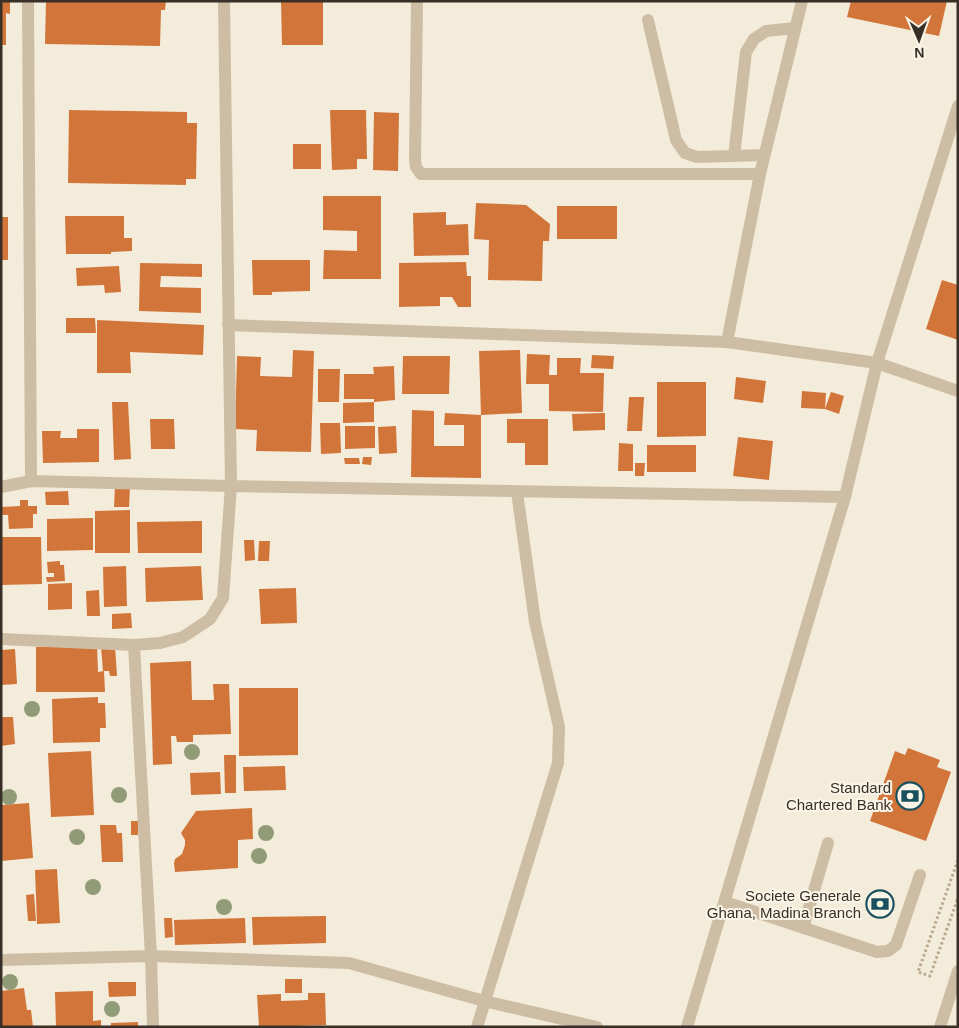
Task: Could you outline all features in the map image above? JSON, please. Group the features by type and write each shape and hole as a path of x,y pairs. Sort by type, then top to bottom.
{"street":[{"path":"28,1 31,481"},
{"path":"1,639 134,645 160,643 183,637 210,619 223,598 231,486 224,1"},
{"path":"417,1 415,160 416,167 421,174 760,174"},
{"path":"727,342 760,174 802,1"},
{"path":"648,20 676,140 685,153 697,157 764,156"},
{"path":"734,156 746,52 754,39 766,31 795,28"},
{"path":"687,1027 845,497 877,363 958,106"},
{"path":"228,325 727,342 877,363 958,391"},
{"path":"1,487 31,481 845,497"},
{"path":"477,1027 558,763 559,727 535,622 517,492"},
{"path":"134,645 151,956 153,1027"},
{"path":"803,928 828,843"},
{"path":"724,902 877,952 888,951 896,945 920,875"},
{"path":"1,960 151,956 349,963 484,1001 597,1027"},
{"path":"940,1027 958,971"}],"path":[{"path":"958,860 918,972 930,976 958,898"}],"building":[{"path":"1,1 10,1 10,14 6,13 6,45 1,45"},
{"path":"46,1 166,1 165,10 161,10 160,46 45,44"},
{"path":"281,1 323,1 323,45 282,45"},
{"path":"851,1 947,1 939,36 847,17"},
{"path":"69,110 187,112 187,123 197,123 196,179 186,179 186,185 68,183"},
{"path":"330,110 366,110 367,159 357,159 357,169 332,170"},
{"path":"374,112 399,113 398,171 373,170"},
{"path":"293,144 321,144 321,169 293,169"},
{"path":"323,196 381,196 381,279 323,279 324,250 357,251 357,231 323,230"},
{"path":"476,203 526,205 550,224 549,241 543,241 542,281 488,280 489,240 474,239"},
{"path":"557,206 617,206 617,239 557,239"},
{"path":"446,212 446,225 468,224 469,255 414,256 413,213"},
{"path":"65,216 124,216 124,238 132,238 132,251 111,252 111,254 66,254"},
{"path":"1,217 8,217 8,260 1,260"},
{"path":"252,260 310,260 310,291 272,292 272,295 253,295"},
{"path":"466,262 467,276 471,276 471,307 458,307 452,297 440,297 440,306 399,307 399,263"},
{"path":"140,263 202,264 202,277 161,276 160,287 201,288 201,313 139,311"},
{"path":"119,266 121,292 105,293 104,285 77,286 76,268"},
{"path":"942,280 958,285 958,340 926,329"},
{"path":"66,318 95,318 96,333 66,333"},
{"path":"97,320 204,325 203,355 130,352 131,373 97,373"},
{"path":"293,350 314,351 311,452 256,451 257,430 235,429 237,356 261,357 260,376 292,377"},
{"path":"520,350 522,413 481,415 479,351"},
{"path":"527,354 550,355 549,375 557,375 557,358 581,358 580,373 604,373 603,412 549,411 549,384 526,384"},
{"path":"592,355 614,356 613,369 591,368"},
{"path":"403,356 450,356 449,394 402,394"},
{"path":"394,366 395,400 374,402 374,399 344,399 344,374 374,374 373,367"},
{"path":"318,369 340,369 339,402 318,402"},
{"path":"736,377 766,381 763,403 734,399"},
{"path":"657,382 706,382 706,436 657,437"},
{"path":"802,391 826,393 825,409 801,408"},
{"path":"831,392 844,396 839,414 825,409"},
{"path":"629,397 644,397 642,431 627,431"},
{"path":"112,402 128,402 131,459 114,460"},
{"path":"374,402 374,422 343,423 343,403"},
{"path":"412,410 434,411 434,446 464,446 464,425 444,425 445,413 481,415 481,478 411,477"},
{"path":"605,413 605,430 573,431 572,414"},
{"path":"150,419 174,419 175,449 151,449"},
{"path":"507,419 548,419 548,465 525,465 525,443 507,443"},
{"path":"320,423 340,423 341,453 321,454"},
{"path":"345,426 375,426 375,448 345,449"},
{"path":"396,426 397,453 379,454 378,427"},
{"path":"77,429 99,429 99,462 43,463 42,431 61,431 60,438 77,438"},
{"path":"738,437 773,441 769,480 733,476"},
{"path":"619,443 633,444 633,471 618,471"},
{"path":"647,445 696,445 696,472 647,472"},
{"path":"363,457 372,457 371,465 362,464"},
{"path":"344,458 359,458 360,464 345,464"},
{"path":"635,463 645,463 644,476 635,476"},
{"path":"115,486 130,487 129,507 114,507"},
{"path":"68,491 69,505 46,505 45,492"},
{"path":"20,500 28,500 28,506 37,506 37,514 33,514 33,528 9,529 8,515 1,515 1,507 20,506"},
{"path":"130,510 130,553 95,553 95,511"},
{"path":"93,518 93,550 47,551 47,519"},
{"path":"202,521 202,553 138,553 137,522"},
{"path":"1,537 41,537 42,584 1,585"},
{"path":"244,540 254,540 255,560 245,561"},
{"path":"259,541 270,541 269,561 258,561"},
{"path":"60,561 60,565 64,565 65,581 47,582 46,577 54,577 54,573 48,573 47,562"},
{"path":"126,566 127,606 104,607 103,567"},
{"path":"201,566 203,600 146,602 145,568"},
{"path":"72,583 72,609 48,610 48,584"},
{"path":"296,588 297,623 261,624 259,589"},
{"path":"99,590 100,616 87,616 86,591"},
{"path":"131,613 132,628 112,629 112,614"},
{"path":"97,646 98,672 104,671 105,692 36,692 36,647"},
{"path":"115,646 117,676 110,676 109,671 103,671 101,647"},
{"path":"15,649 17,684 1,685 1,650"},
{"path":"191,661 192,700 214,700 213,684 229,684 231,734 193,735 193,742 177,742 176,736 171,736 172,764 153,765 150,663"},
{"path":"239,688 298,688 298,755 239,756"},
{"path":"98,697 98,703 105,703 106,728 100,728 100,742 53,743 52,699"},
{"path":"1,717 13,717 15,744 1,746"},
{"name":"Standard Chartered Bank","path":"908,748 940,760 937,767 951,772 926,841 870,821 895,751 905,755"},
{"path":"91,751 94,815 51,817 48,753"},
{"path":"224,755 236,755 236,793 225,793"},
{"path":"285,766 286,790 244,791 243,767"},
{"path":"220,772 221,794 191,795 190,773"},
{"path":"29,803 33,858 1,861 1,805"},
{"path":"252,808 253,839 238,840 238,868 175,872 175,859 182,854 185,845 185,840 181,833 196,811"},
{"path":"131,821 138,821 138,835 131,835"},
{"path":"100,825 116,825 117,833 122,833 123,862 102,862"},
{"path":"57,869 60,923 37,924 35,870"},
{"path":"34,894 36,921 28,921 26,895"},
{"path":"326,916 326,943 253,945 252,917"},
{"path":"164,918 172,918 173,937 165,938"},
{"path":"245,918 246,943 175,945 174,920"},
{"path":"285,979 302,979 302,993 285,993"},
{"path":"108,982 136,982 136,996 109,997"},
{"path":"24,988 27,1010 31,1010 33,1027 1,1027 1,991"},
{"path":"93,991 93,1021 101,1020 101,1027 56,1027 55,992"},
{"path":"308,993 325,993 326,1025 259,1027 257,995 281,994 281,1001 308,1000"},
{"path":"138,1022 138,1027 111,1027 111,1023"}],"place":[{"name":"Standard Chartered Bank","path":"910,796"},
{"name":"Societe Generale Ghana, Madina Branch","path":"880,904"}]}
